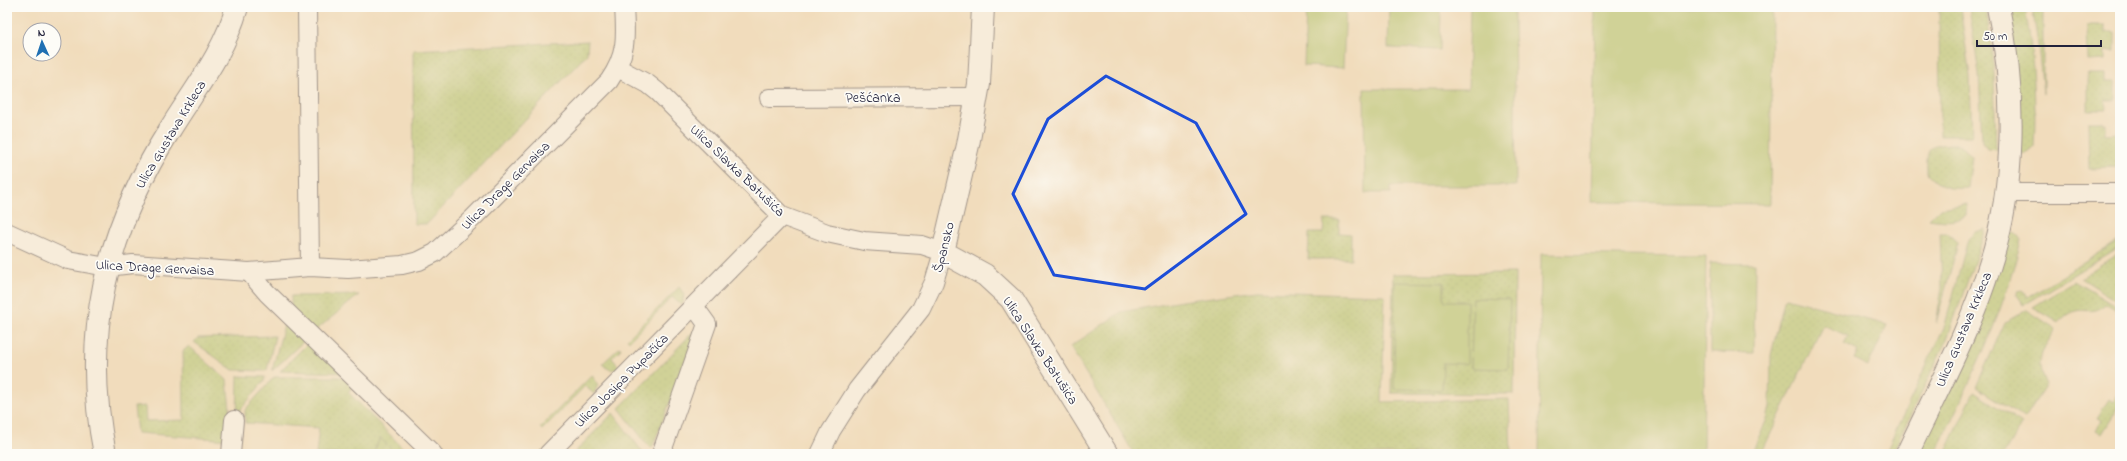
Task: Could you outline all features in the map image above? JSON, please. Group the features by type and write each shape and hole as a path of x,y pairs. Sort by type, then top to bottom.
{"street":[{"name":"Ulica Gustava Krkleca","path":"105,454 99,425 95,380 97,330 107,267 129,204 144,173 169,130 195,93 220,51 237,7"},
{"path":"307,7 310,268"},
{"name":"Ulica Drage Gervaisa","path":"7,232 68,260 107,267 133,264 249,272 310,268 348,268 402,265 419,261 435,253 472,218 609,81 618,68 624,50 624,7"},
{"name":"Špansko","path":"820,454 831,431 850,401 921,309 934,282 944,252 968,145 981,62 983,7"},
{"name":"Ulica Gustava Krkleca","path":"1907,454 1958,347 1985,282 2007,193 2010,151 2009,96 2004,38 1998,7"},
{"name":"Ulica Slavka Batušića","path":"618,68 648,84 658,92 782,216 827,233 864,241 922,245 944,252 985,275 1011,299 1027,322 1107,454"},
{"name":"Pešćanka","path":"769,98 976,97"},
{"path":"2007,193 2120,193"},
{"name":"Ulica Josipa Pupačića","path":"548,454 782,216"},
{"path":"249,272 258,284 434,454"},
{"path":"661,454 708,324 694,306"},
{"path":"231,454 234,420"}],"highlighted area":[{"path":"1106,76 1196,123 1246,214 1145,289 1054,275 1013,194 1048,119"}],"green space":[{"path":"1306,7 1346,7 1343,68 1304,66"},
{"path":"1389,7 1441,7 1440,50 1388,48"},
{"path":"1470,7 1514,7 1516,186 1391,186 1391,193 1365,193 1364,89 1468,89"},
{"path":"1595,7 1772,7 1770,204 1592,202"},
{"path":"1939,7 1960,7 1970,76 1972,136 1940,136"},
{"path":"1969,7 1979,7 1987,14 1994,73 1996,150 1988,149 1982,142 1979,74"},
{"path":"2008,7 2025,7 2034,77 2034,147 2027,153 2019,154"},
{"path":"2032,7 2043,7 2043,94 2038,44"},
{"path":"2087,25 2105,25 2105,32 2115,32 2115,51 2105,51 2105,60 2088,61"},
{"path":"588,41 587,54 427,224 414,224 413,50"},
{"path":"2088,74 2106,74 2106,82 2116,82 2116,100 2105,100 2106,110 2088,110"},
{"path":"2088,122 2103,122 2103,124 2106,124 2106,134 2120,133 2120,167 2089,168"},
{"path":"1956,144 1962,146 1972,157 1968,188 1945,187 1927,173 1927,157 1931,148 1940,145"},
{"path":"1967,204 1966,215 1962,218 1943,221 1929,219 1940,208"},
{"path":"1324,220 1339,220 1339,233 1351,234 1351,259 1308,259 1309,233 1323,233"},
{"path":"1986,229 1947,339 1892,454 1885,454 1945,325 1968,239 1975,232"},
{"path":"2007,230 2016,233 2021,240 1995,323 1973,375 1935,454 1917,454"},
{"path":"1940,233 1947,233 1957,242 1956,251 1936,323 1942,288"},
{"path":"2120,240 2120,246 2024,305 2017,295 2017,291 2022,290 2027,298"},
{"path":"2120,252 2120,303 2080,278"},
{"path":"1541,254 1706,256 1703,454 1539,454"},
{"path":"1710,263 1755,264 1754,353 1710,352"},
{"path":"1515,273 1514,394 1391,393 1393,274"},
{"path":"2074,281 2120,309 2120,313 2105,304 2094,310 2072,312 2059,323 2033,307"},
{"path":"1395,282 1444,283 1444,301 1467,301 1467,364 1443,363 1442,390 1394,389"},
{"path":"679,287 684,294 683,303 681,305 672,297 629,341 627,339"},
{"path":"1257,291 1385,295 1382,402 1509,399 1511,454 1134,454 1070,347 1121,312 1182,301"},
{"path":"359,295 315,331 291,309 291,296"},
{"path":"1473,298 1510,299 1508,369 1471,368"},
{"path":"1786,298 1887,325 1868,366 1854,359 1858,351 1844,344 1848,336 1823,325 1761,454 1751,454 1767,419 1770,407 1771,355"},
{"path":"2027,310 2056,329 2041,356 2040,369 2046,385 2025,418 1976,387 2005,322"},
{"path":"286,317 308,337 272,371"},
{"path":"700,325 652,448 649,447 619,408"},
{"path":"275,336 267,370 265,371 233,370 194,342 198,338"},
{"path":"310,341 344,373 280,371"},
{"path":"189,346 227,380 231,420 229,440 137,433 134,407 145,406 146,421 184,420 183,351"},
{"path":"620,347 621,349 612,358 620,368 612,370 606,368 602,364"},
{"path":"592,375 598,385 594,394 585,386 542,430 540,428"},
{"path":"238,376 265,377 264,381 237,414"},
{"path":"274,377 346,377 355,384 348,392 409,454 396,454 380,438 373,454 316,454 319,428 245,423 245,410"},
{"path":"2120,390 2120,405 2102,434 2096,430 2101,420 2097,418 2109,399 2113,402"},
{"path":"1974,392 2022,423 2004,454 1945,454"},
{"path":"613,413 644,454 573,454"},
{"path":"380,438 396,454 373,454"}]}
